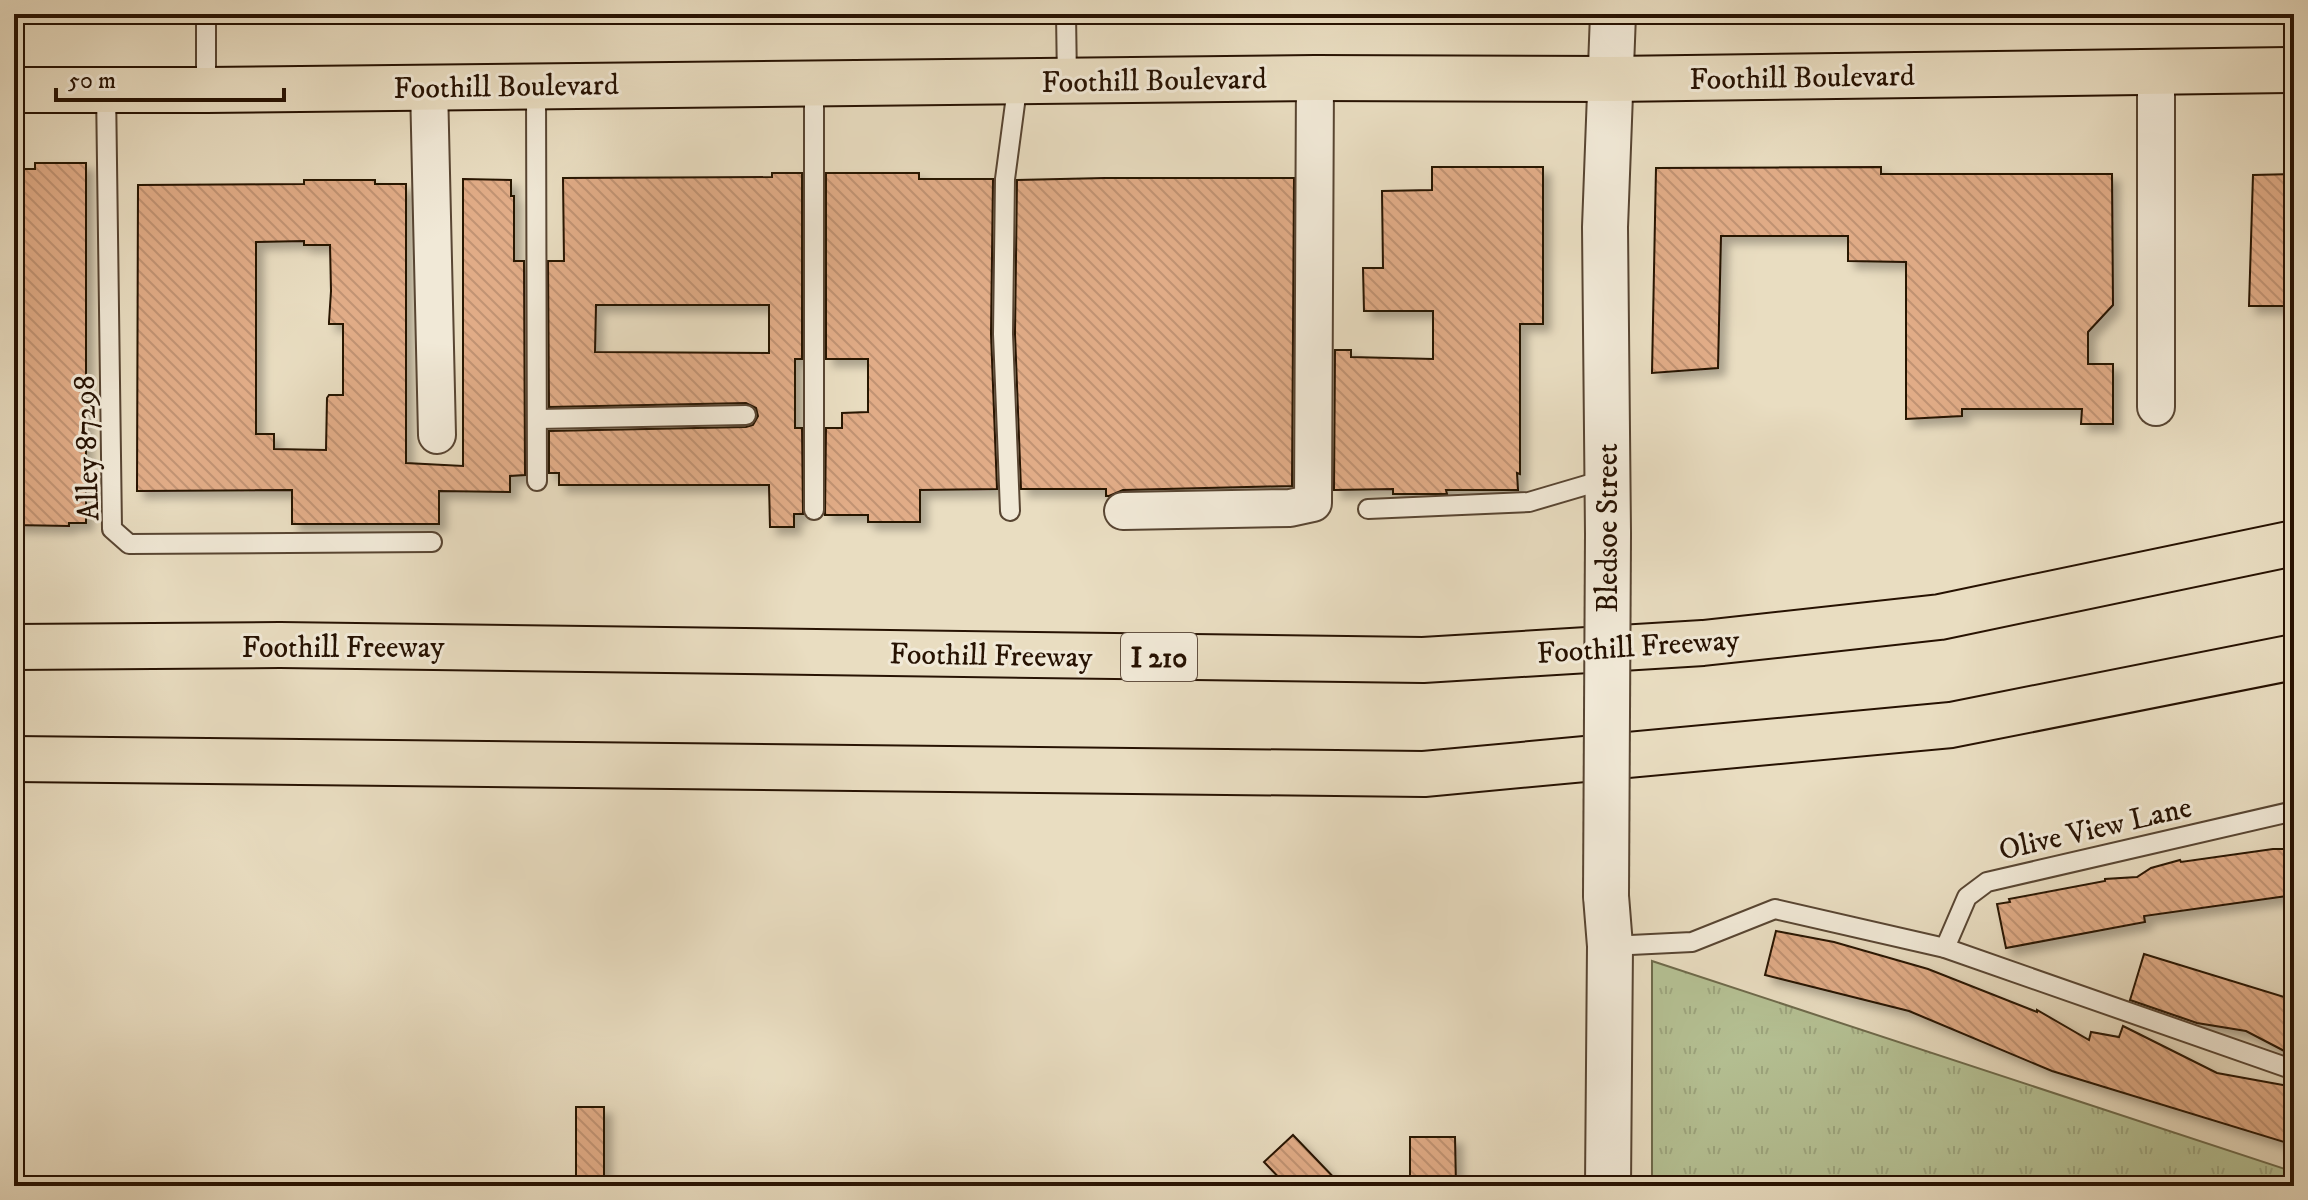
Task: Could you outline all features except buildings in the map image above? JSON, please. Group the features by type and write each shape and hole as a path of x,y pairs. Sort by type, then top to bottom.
{"main road":[{"name":"Foothill Boulevard","path":"14,90 1315,78 1612,79 2294,70"},
{"name":"Foothill Freeway","path":"14,647 280,645 1423,660 1703,643 1940,617 2294,543"},
{"path":"14,759 1424,774 1951,725 2294,657"}],"street":[{"name":"Bledsoe Street","path":"1608,1186 1610,946 1606,896 1608,534 1605,227 1613,14"},
{"path":"2156,71 2156,407"},
{"path":"1123,511 1290,508 1313,503 1315,78"},
{"path":"429,86 437,435"}],"lane":[{"path":"206,14 206,90"},
{"path":"1066,14 1067,81"},
{"path":"1010,511 1003,334 1005,179 1018,81"},
{"path":"814,83 814,510"},
{"path":"536,85 537,481"},
{"name":"Alley 87298","path":"106,89 112,529 129,544 432,542"},
{"path":"538,419 746,415"},
{"path":"1368,509 1529,502 1607,479"},
{"name":"Olive View Lane","path":"1945,948 1967,897 1987,882 2294,811"},
{"path":"1610,946 1692,942 1775,909 1945,948 2294,1070"}],"green space":[{"path":"1681,14 2115,14 2115,18 1692,18"},
{"path":"1652,961 2294,1172 2294,1186 1672,1186 1652,1180"}]}
